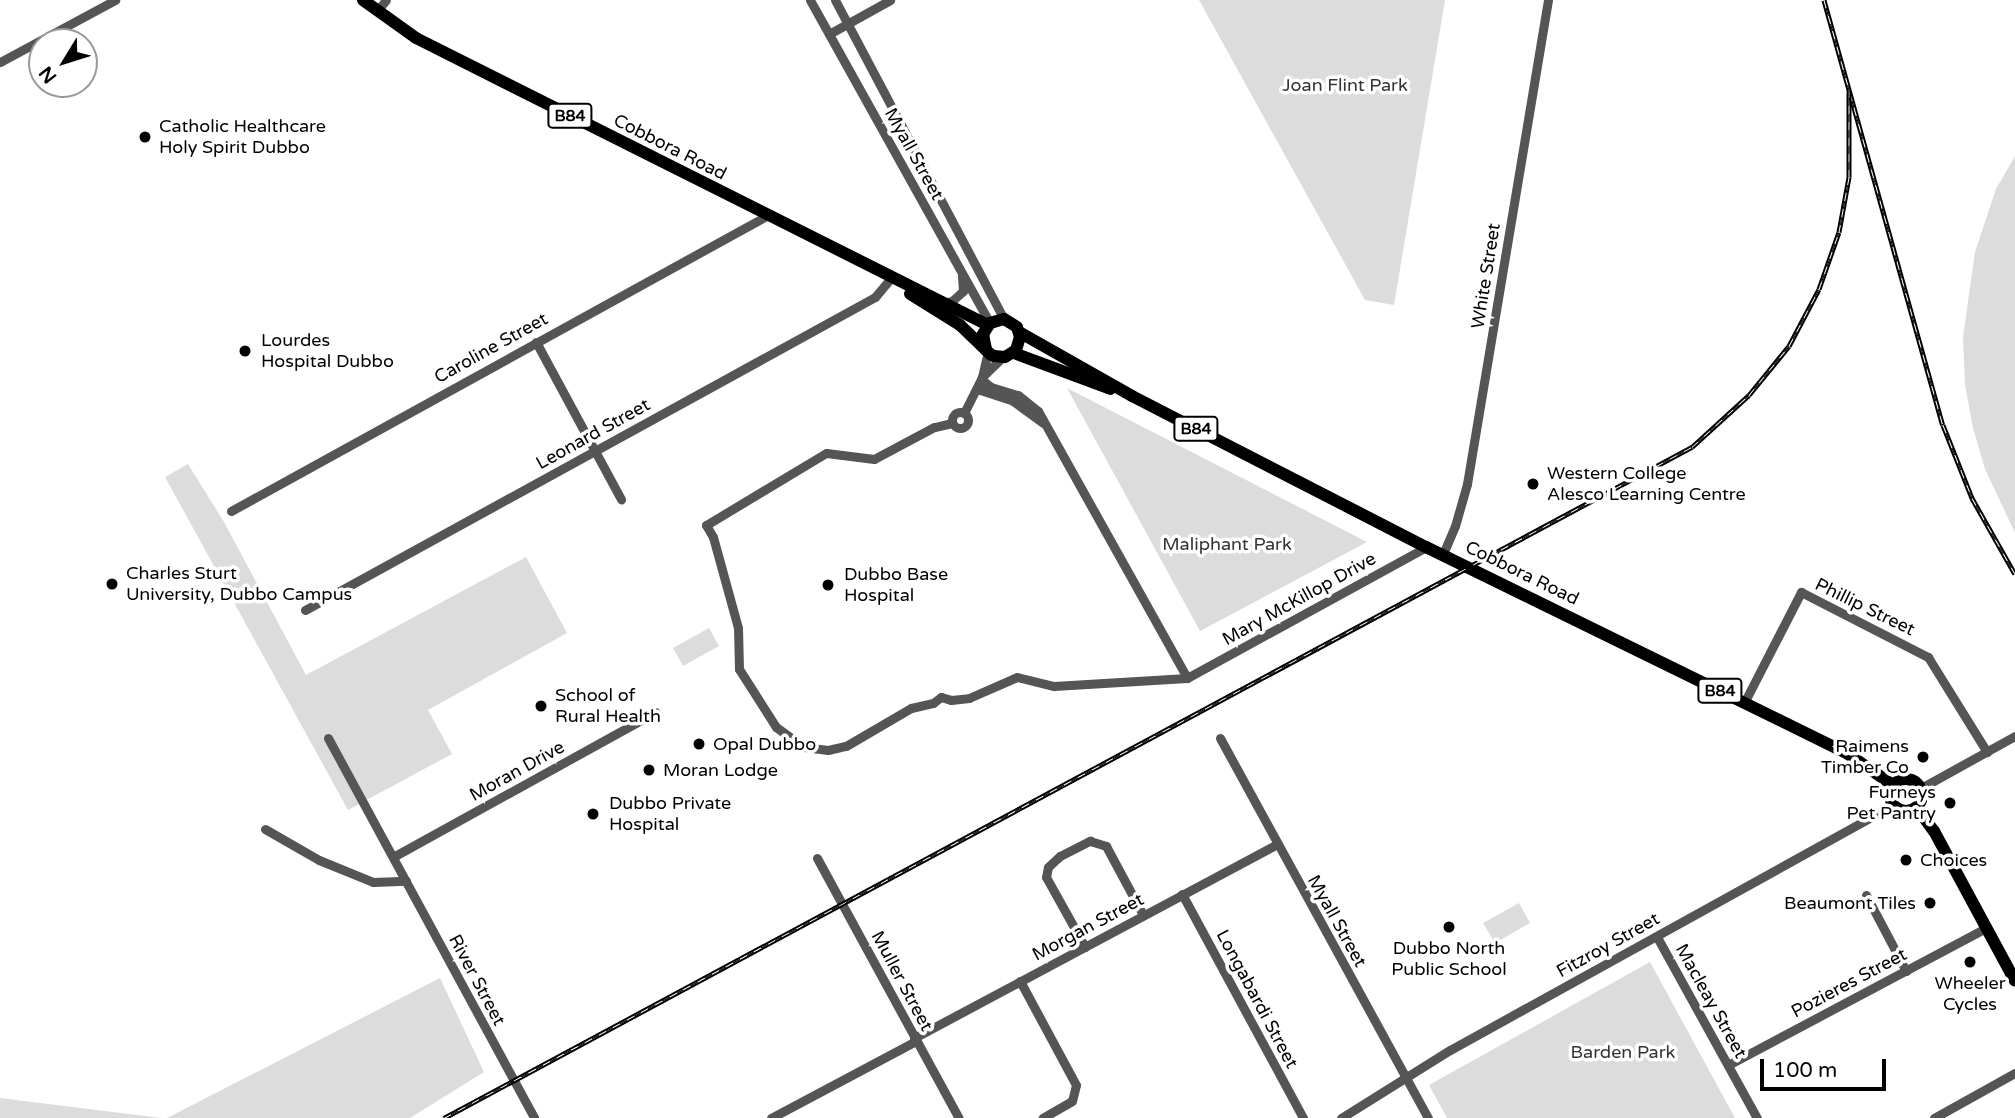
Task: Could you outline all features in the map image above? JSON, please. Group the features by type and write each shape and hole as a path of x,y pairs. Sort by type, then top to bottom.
{"main road":[{"name":"Cobbora Road","path":"363,0 426,44 891,278 905,282 941,303 989,324"},
{"name":"Cobbora Road","path":"891,278 901,289 960,325 987,351"},
{"path":"987,351 982,334 989,324 1004,319"},
{"name":"B84","path":"1004,319 1013,323 1019,332"},
{"name":"Cobbora Road","path":"1019,332 1132,396 1426,547 1848,754 1893,785"},
{"path":"1008,355 1020,343 1019,332"},
{"name":"B84","path":"987,351 1008,355"},
{"name":"Cobbora Road","path":"1008,355 1132,396"},
{"name":"B84","path":"1893,785 1908,779 1921,788"},
{"path":"1893,785 1890,795 1893,805 1905,811 1917,808 1922,799 1921,788"},
{"path":"1917,808 1934,831 2015,982"}],"street":[{"path":"0,62 115,0"},
{"path":"377,11 386,0"},
{"name":"Myall Street","path":"810,0 989,324"},
{"name":"Myall Street","path":"835,0 1004,319"},
{"path":"829,34 890,0"},
{"name":"White Street","path":"1443,554 1455,526 1467,484 1548,0"},
{"name":"Caroline Street","path":"231,511 768,215"},
{"path":"941,303 952,301 963,291 961,271"},
{"name":"Leonard Street","path":"305,610 875,297 891,278"},
{"path":"536,342 621,499"},
{"path":"980,382 989,395 1013,401 1045,424 1186,678 1054,686 1017,677 969,698 951,700 941,697 933,703 912,708 837,749 804,747 776,727 739,669 738,628 713,537 706,525 826,453 874,459 934,427 952,423 958,428 966,425 968,418 964,413 980,382 987,351"},
{"path":"980,382 1008,355"},
{"name":"Mary McKillop Drive","path":"1186,678 1426,547"},
{"name":"Phillip Street","path":"1744,703 1801,593 1928,657 1987,752"},
{"name":"Moran Drive","path":"393,858 656,712"},
{"path":"1921,788 2015,736"},
{"name":"River Street","path":"328,738 534,1118"},
{"name":"Myall Street","path":"1220,738 1428,1118"},
{"name":"Fitzroy Street","path":"1341,1118 1450,1051 1893,805"},
{"path":"265,830 318,860 373,883 406,881"},
{"path":"1085,947 1046,877 1048,867 1060,856 1090,841 1106,846 1143,915"},
{"name":"Morgan Street","path":"771,1118 1277,844"},
{"name":"Muller Street","path":"817,858 959,1118"},
{"name":"Longabardi Street","path":"1182,894 1303,1118"},
{"path":"1866,895 1906,971"},
{"name":"Pozieres Street","path":"1728,1065 1986,928"},
{"name":"Macleay Street","path":"1657,937 1757,1118"},
{"path":"1020,981 1074,1077 1076,1094 1066,1105 1043,1118"},
{"path":"1937,1117 2015,1073"}],"green space":[{"name":"Joan Flint Park","path":"1199,0 1445,0 1394,305 1365,300"},
{"path":"2015,156 2015,533 1985,469 1973,428 1965,385 1963,337 1975,252 1996,189"},
{"name":"Maliphant Park","path":"1067,388 1367,542 1200,631"},
{"path":"188,464 224,522 306,675 526,557 567,633 428,710 452,754 348,810 165,477"},
{"path":"709,628 719,646 683,666 673,648"},
{"path":"1519,903 1530,923 1495,943 1483,923"},
{"name":"Barden Park","path":"1650,962 1735,1118 1447,1118 1429,1085"},
{"path":"440,978 484,1072 410,1118 167,1118"},
{"path":"0,1098 161,1118 0,1118"}],"railway":[{"path":"1824,0 1943,425 1972,498 2015,574"},
{"path":"444,1118 1692,447 1749,395 1789,346 1819,289 1839,232 1849,177 1849,91"}],"place":[{"name":"Catholic Healthcare Holy Spirit Dubbo","path":"145,137"},
{"name":"Lourdes Hospital Dubbo","path":"245,351"},
{"name":"Western College Alesco Learning Centre","path":"1533,484"},
{"name":"Charles Sturt University, Dubbo Campus","path":"112,584"},
{"name":"Dubbo Base Hospital","path":"828,585"},
{"name":"School of Rural Health","path":"541,706"},
{"name":"Opal Dubbo","path":"699,744"},
{"name":"Raimens Timber Co","path":"1923,757"},
{"name":"Moran Lodge","path":"649,770"},
{"name":"Furneys Pet Pantry","path":"1950,803"},
{"name":"Dubbo Private Hospital","path":"593,814"},
{"name":"Choices","path":"1906,860"},
{"name":"Beaumont Tiles","path":"1930,903"},
{"name":"Dubbo North Public School","path":"1449,927"},
{"name":"Wheeler Cycles","path":"1970,962"}]}
